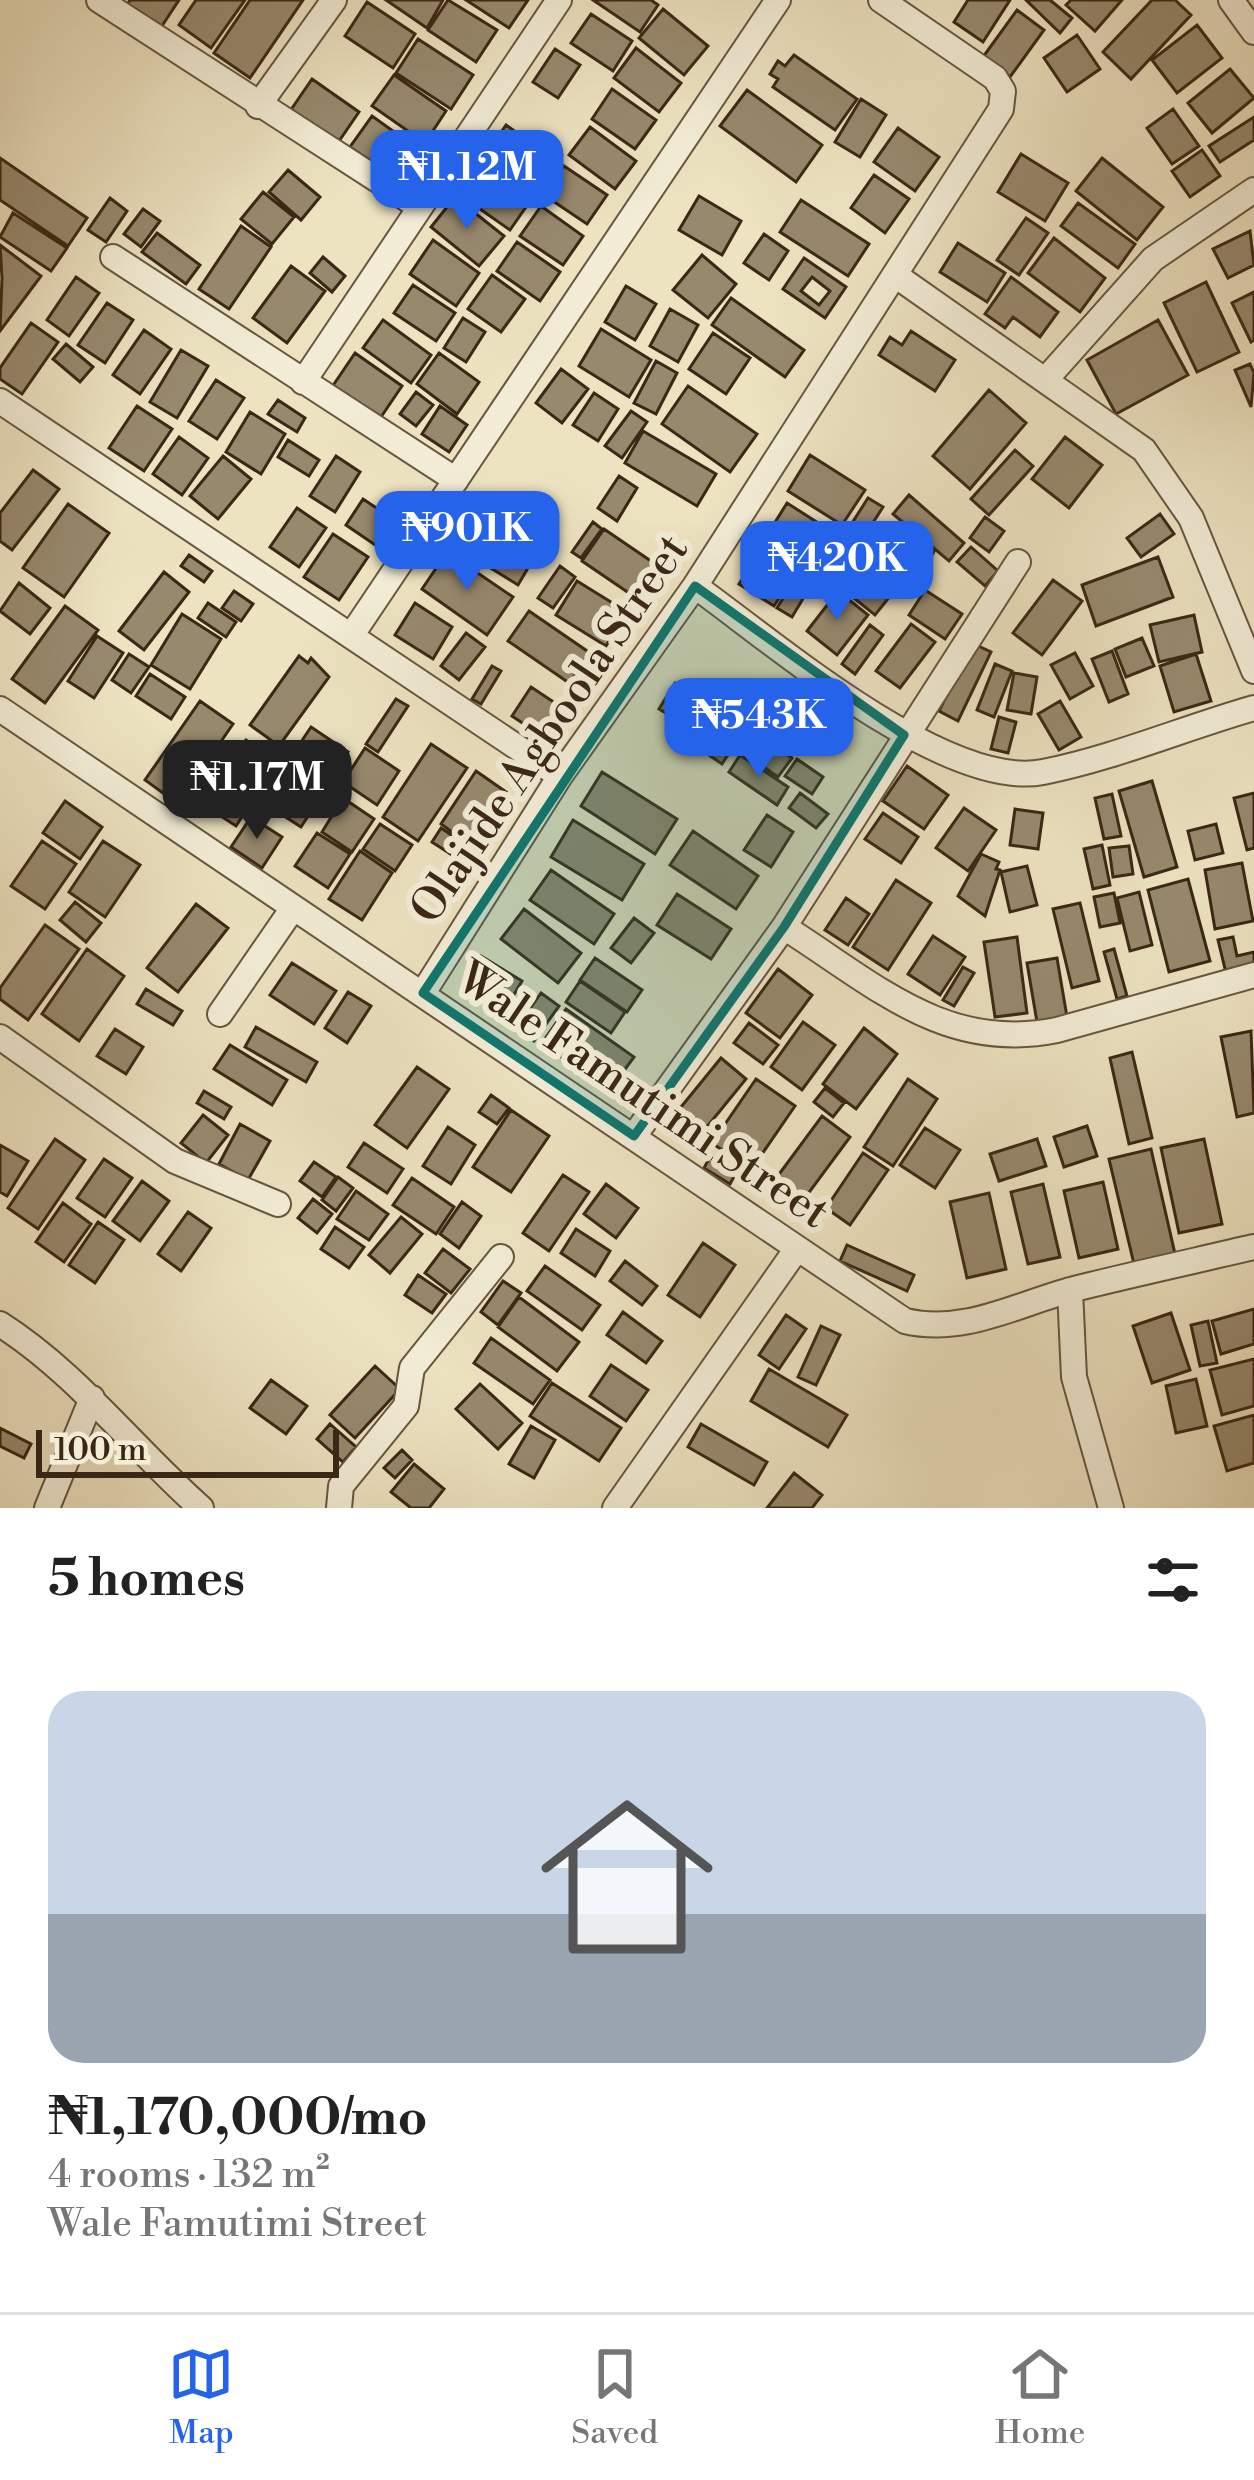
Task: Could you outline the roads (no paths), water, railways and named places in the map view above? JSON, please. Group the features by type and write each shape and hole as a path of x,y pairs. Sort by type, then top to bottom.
{"street":[{"path":"99,0 418,206"},
{"path":"258,106 334,0"},
{"path":"303,382 559,0"},
{"path":"351,636 778,0"},
{"name":"Olajide Agboola Street","path":"423,993 560,776 695,586 1001,110 1004,91 995,78 881,0"},
{"path":"1231,0 1254,32"},
{"path":"1047,378 1154,259 1254,190"},
{"path":"113,257 456,480"},
{"path":"895,274 1129,437 1171,484 1191,518 1254,671"},
{"path":"0,400 560,776"},
{"path":"634,1136 784,928 1018,562"},
{"path":"695,586 904,735 990,769 1042,772 1254,708"},
{"name":"Wale Famutimi Street","path":"0,710 881,1307 934,1328 964,1324 1070,1290 1254,1247"},
{"path":"220,1013 292,908"},
{"path":"784,928 935,1020 970,1034 1042,1033 1254,975"},
{"path":"0,1036 175,1161 278,1204"},
{"path":"615,1508 796,1250"},
{"path":"338,1508 341,1486 406,1406 412,1368 501,1257"},
{"path":"1070,1290 1074,1377 1111,1508"},
{"path":"5,1328 92,1398 129,1442 201,1508"},
{"path":"47,1508 92,1398"}]}
